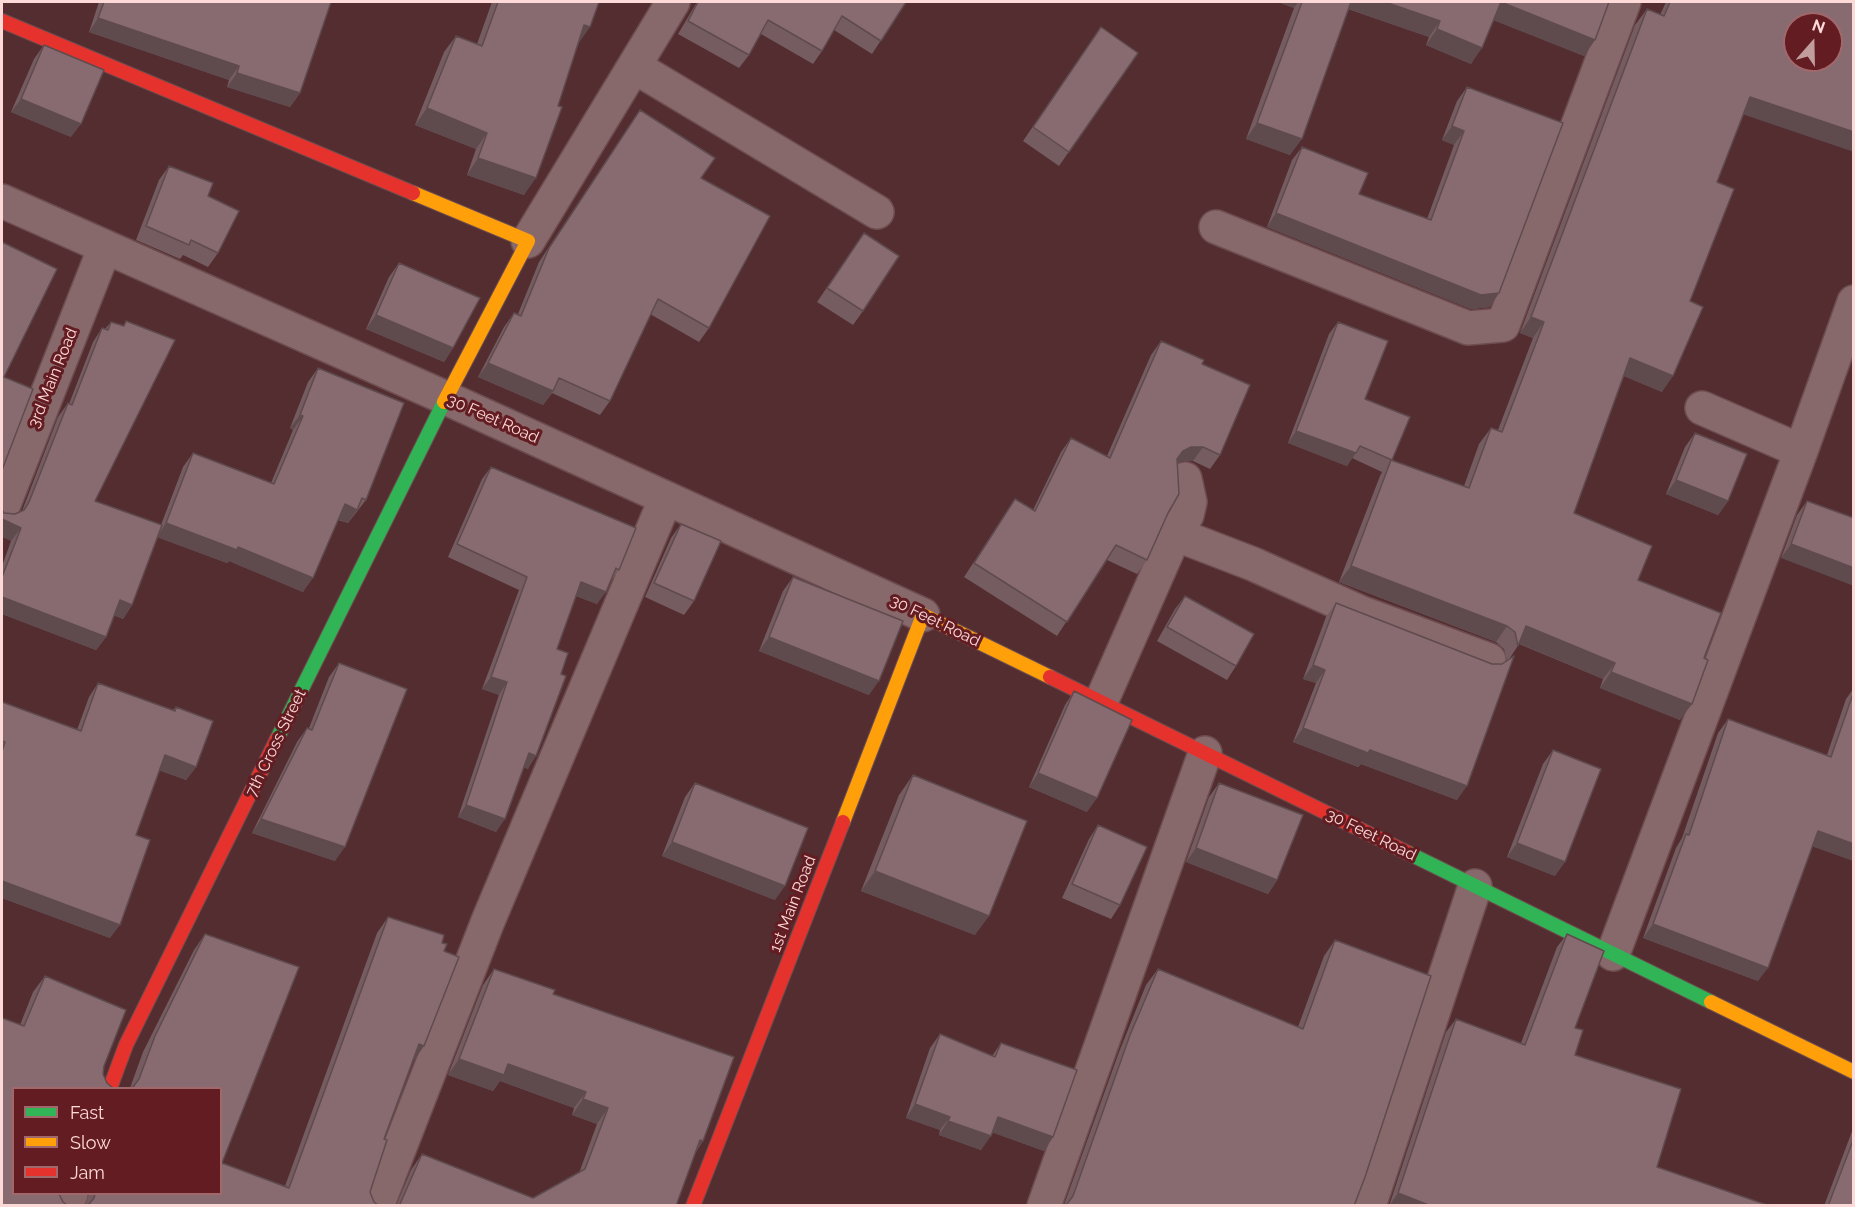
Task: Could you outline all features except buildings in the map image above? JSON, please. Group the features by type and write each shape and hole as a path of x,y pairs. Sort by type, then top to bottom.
{"main road":[{"path":"2,21 528,241"},
{"name":"7th Cross Street","path":"111,1087 126,1045 446,398 528,241"},
{"name":"30 Feet Road","path":"923,615 1854,1072"},
{"name":"1st Main Road","path":"693,1206 923,615"}],"street":[{"path":"528,241 673,2"},
{"path":"1216,227 1468,328 1503,325 1624,2"},
{"path":"635,67 876,212"},
{"name":"30 Feet Road","path":"2,201 446,398 923,615"},
{"name":"3rd Main Road","path":"2,509 105,247"},
{"path":"1613,954 1801,451 1854,302"},
{"path":"1702,408 1801,451"},
{"path":"1101,702 1175,534 1187,515 1190,502 1185,479"},
{"path":"377,1206 488,921 666,498"},
{"path":"1175,534 1370,616 1489,660"},
{"path":"1044,1206 1205,753"},
{"path":"1369,1206 1475,886"}],"traffic: fast":[{"path":"277,739 444,402"},
{"path":"1408,853 1711,1002"}],"traffic: slow":[{"path":"413,193 528,241 444,402"},
{"path":"843,822 923,615 1050,677"},
{"path":"1711,1002 1854,1072"}],"traffic: jam":[{"path":"2,21 413,193"},
{"path":"1050,677 1408,853"},
{"path":"110,1087 126,1045 277,739"},
{"path":"693,1206 843,822"}]}
